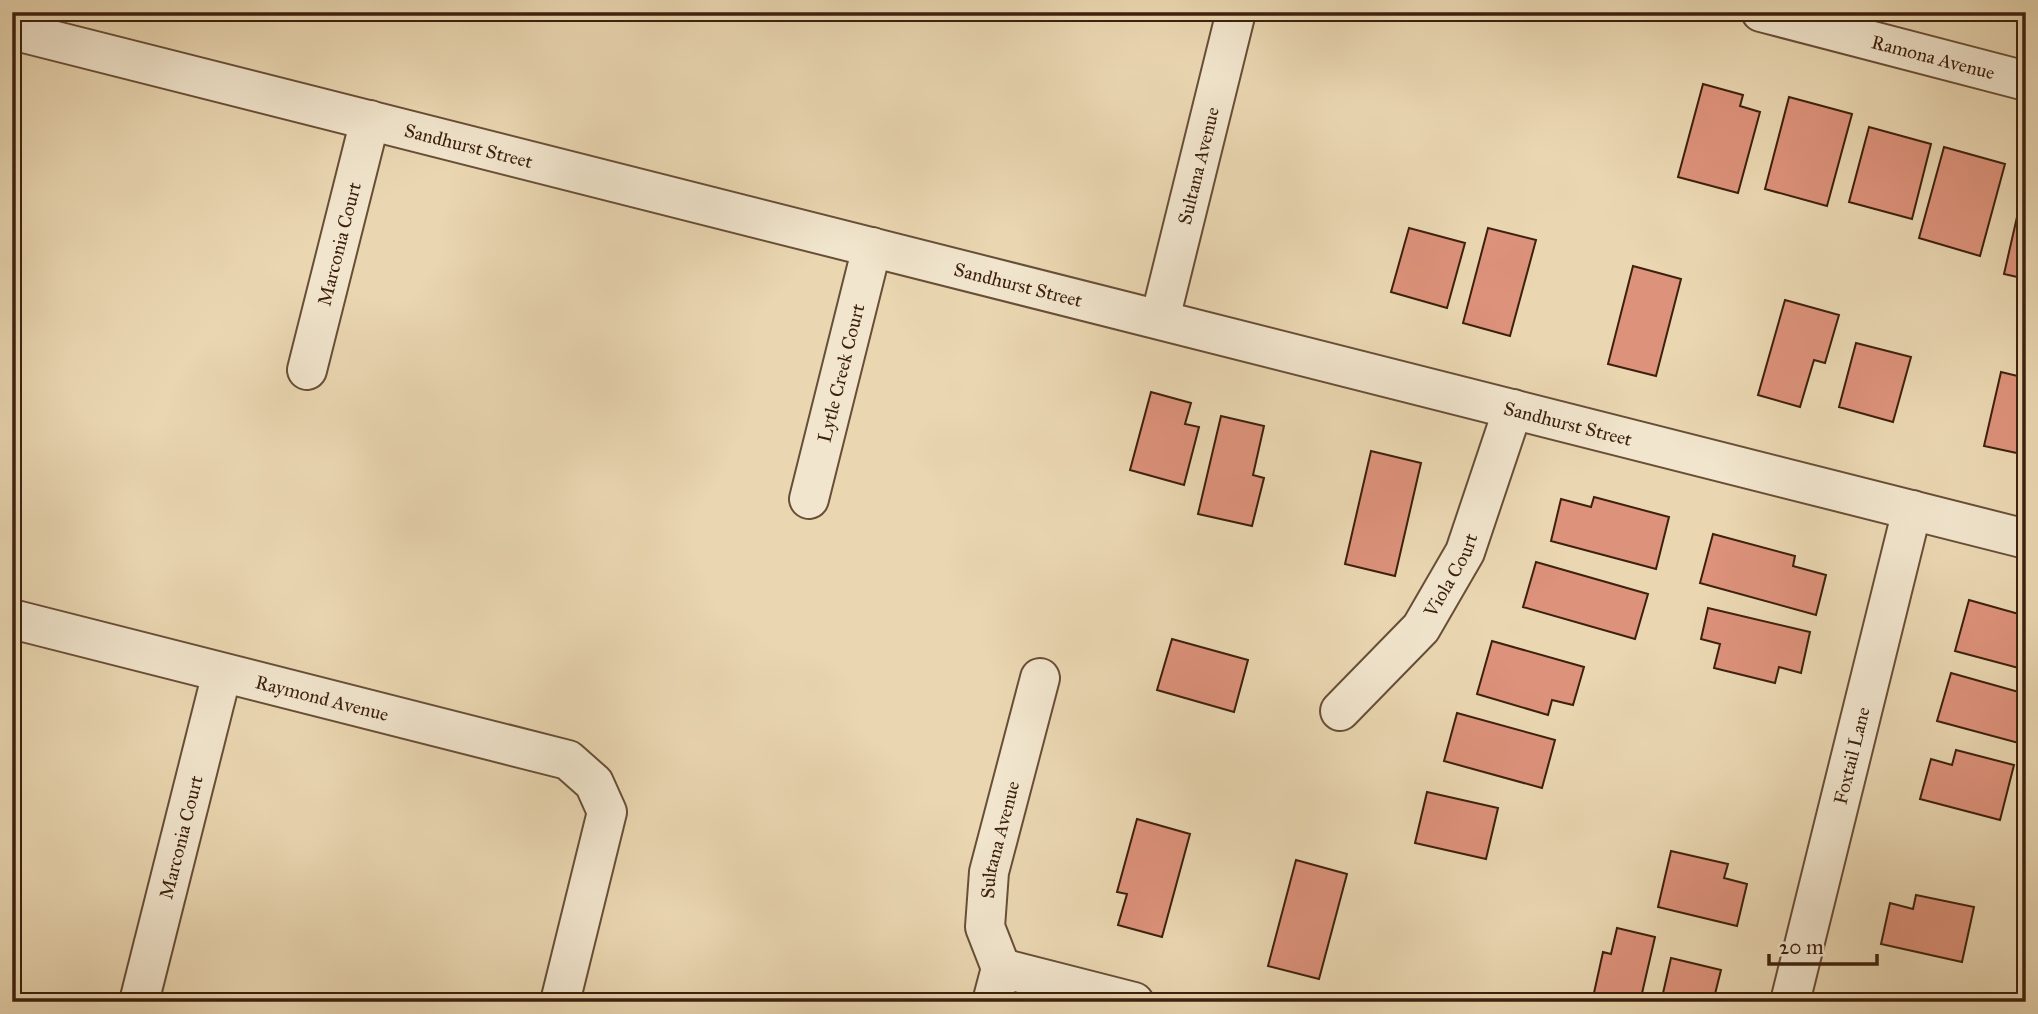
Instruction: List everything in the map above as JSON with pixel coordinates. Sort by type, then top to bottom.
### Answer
[{"type":"street","name":"Sultana Avenue","points":[[1160,320],[1236,12]]},
{"type":"street","name":"Ramona Avenue","points":[[1761,12],[2026,80]]},
{"type":"street","name":"Sandhurst Street","points":[[12,30],[2026,539]]},
{"type":"street","name":"Marconia Court","points":[[307,370],[370,120]]},
{"type":"street","name":"Lytle Creek Court","points":[[809,499],[872,247]]},
{"type":"street","name":"Viola Court","points":[[1340,711],[1421,628],[1465,552],[1513,409]]},
{"type":"street","name":"Foxtail Lane","points":[[1790,1002],[1912,510]]},
{"type":"street","name":"Raymond Avenue","points":[[12,619],[568,760],[593,783],[607,812],[560,1002]]},
{"type":"street","name":"Marconia Court","points":[[139,1002],[222,673]]},
{"type":"street","name":"Sultana Avenue","points":[[997,985],[985,927],[989,872],[1040,678]]},
{"type":"street","points":[[997,985],[1134,1002]]},
{"type":"building","points":[[1703,84],[1743,95],[1740,106],[1760,112],[1738,193],[1678,177]]},
{"type":"building","points":[[1789,97],[1852,114],[1827,206],[1765,189]]},
{"type":"building","points":[[1869,127],[1931,144],[1912,219],[1849,202]]},
{"type":"building","points":[[1944,147],[2005,164],[1980,256],[1919,238]]},
{"type":"building","points":[[2026,182],[2026,279],[2004,274]]},
{"type":"building","points":[[1409,228],[1465,243],[1447,308],[1391,292]]},
{"type":"building","points":[[1488,228],[1536,240],[1510,336],[1463,323]]},
{"type":"building","points":[[1633,266],[1681,279],[1656,376],[1608,364]]},
{"type":"building","points":[[1785,300],[1839,315],[1825,363],[1814,360],[1800,407],[1758,395]]},
{"type":"building","points":[[1856,343],[1911,357],[1893,422],[1839,407]]},
{"type":"building","points":[[2001,372],[2026,378],[2026,455],[1984,446]]},
{"type":"building","points":[[1151,392],[1191,403],[1185,424],[1199,427],[1184,485],[1130,470]]},
{"type":"building","points":[[1221,416],[1264,426],[1253,475],[1264,478],[1252,526],[1198,514]]},
{"type":"building","points":[[1371,451],[1421,463],[1395,576],[1345,564]]},
{"type":"building","points":[[1594,497],[1669,517],[1656,569],[1551,541],[1561,499],[1591,507]]},
{"type":"building","points":[[1713,534],[1795,556],[1793,566],[1826,575],[1816,615],[1700,583]]},
{"type":"building","points":[[1536,562],[1648,594],[1635,639],[1523,607]]},
{"type":"building","points":[[1969,600],[2026,616],[2026,670],[1955,651]]},
{"type":"building","points":[[1708,608],[1810,632],[1801,673],[1779,667],[1775,683],[1714,668],[1720,644],[1701,639]]},
{"type":"building","points":[[1172,639],[1248,660],[1234,712],[1157,690]]},
{"type":"building","points":[[1492,641],[1584,667],[1573,705],[1552,700],[1548,715],[1477,694]]},
{"type":"building","points":[[1951,673],[2026,694],[2026,745],[1937,721]]},
{"type":"building","points":[[1457,713],[1555,740],[1542,788],[1444,761]]},
{"type":"building","points":[[1956,750],[2014,765],[2000,820],[1920,799],[1931,759],[1952,765]]},
{"type":"building","points":[[1427,792],[1498,808],[1486,859],[1415,843]]},
{"type":"building","points":[[1137,819],[1190,834],[1162,937],[1118,925],[1127,894],[1117,892]]},
{"type":"building","points":[[1671,851],[1728,864],[1724,878],[1747,884],[1737,926],[1658,907]]},
{"type":"building","points":[[1296,860],[1347,874],[1319,979],[1268,966]]},
{"type":"building","points":[[1916,895],[1974,907],[1962,962],[1881,944],[1890,903],[1913,909]]},
{"type":"building","points":[[1617,928],[1655,937],[1640,1002],[1592,1002],[1603,952],[1611,954]]},
{"type":"building","points":[[1671,958],[1721,970],[1713,1002],[1661,1002]]}]
